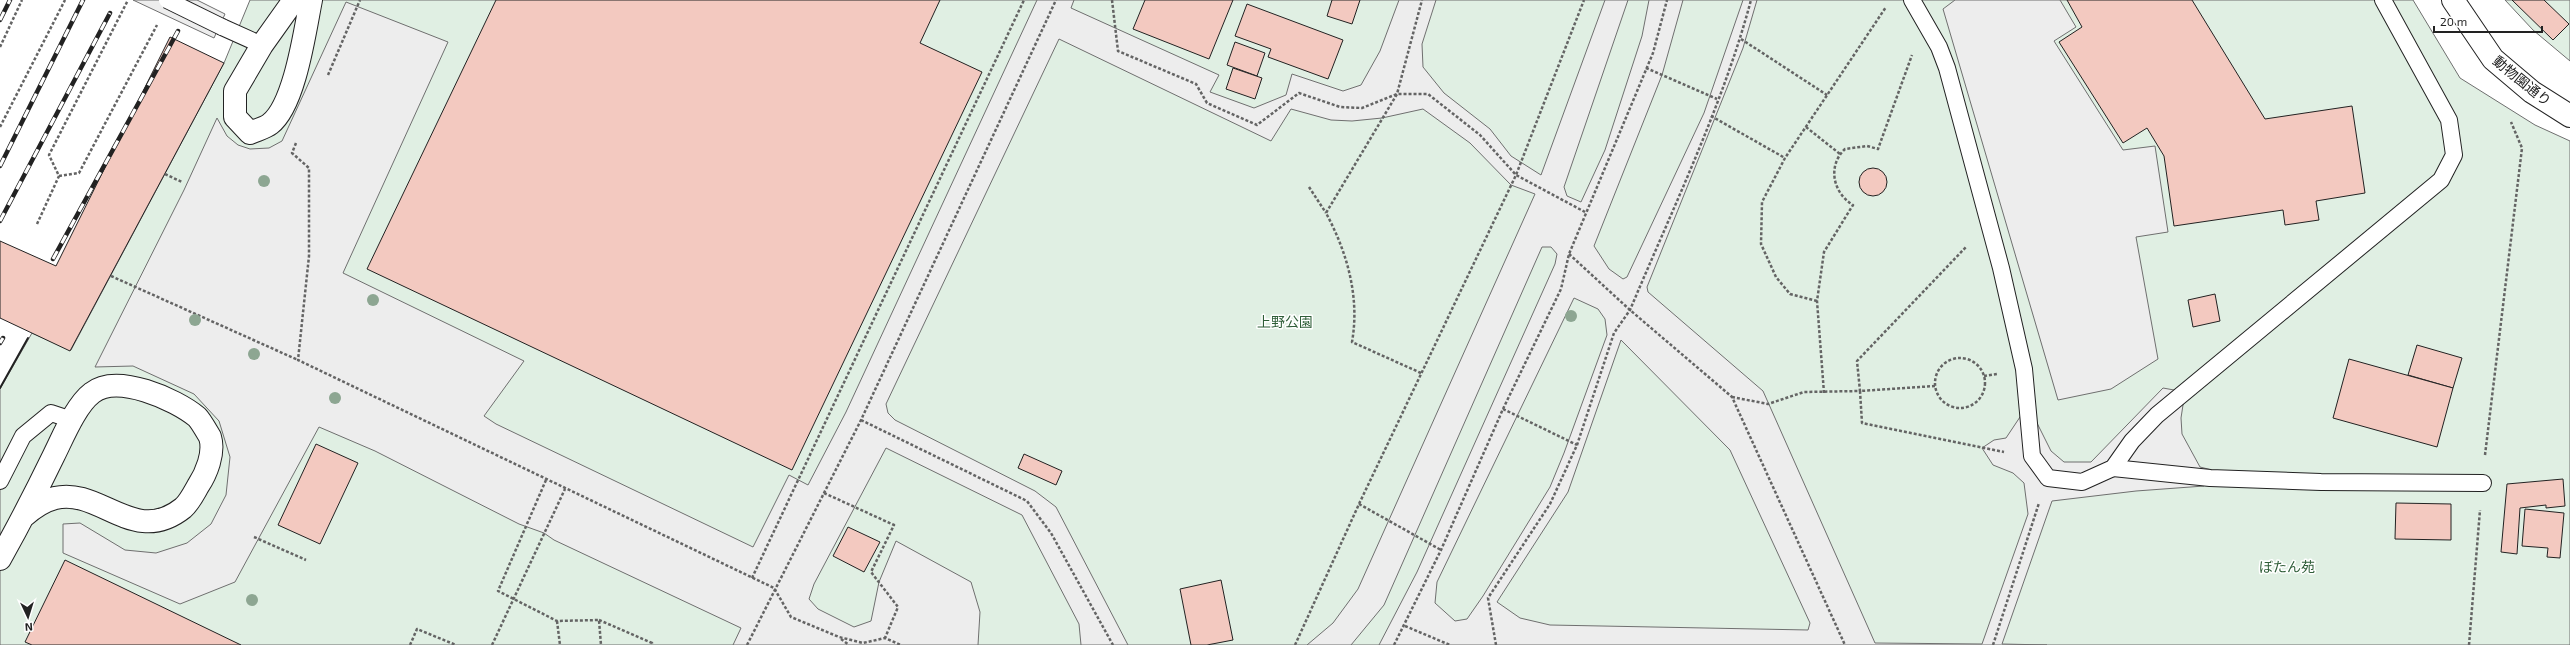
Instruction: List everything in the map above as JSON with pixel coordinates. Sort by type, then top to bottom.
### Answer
[{"type":"street","points":[[294,0],[262,45],[235,91],[235,117],[250,133],[270,124],[284,104],[296,72],[311,0]]},
{"type":"street","name":"動物園通り","points":[[2453,0],[2493,59],[2532,92],[2570,116]]},
{"type":"street","points":[[0,559],[24,516],[72,420],[90,394],[101,386],[128,385],[143,390],[198,417],[210,438],[210,457],[204,477],[184,508],[151,522],[123,518],[84,499],[67,497],[55,498],[40,504],[24,516]]},
{"type":"lane","points":[[167,0],[262,45]]},
{"type":"lane","points":[[1912,0],[1939,47],[1946,68],[1987,218],[2024,369],[2032,456],[2048,478],[2082,482],[2113,468],[2210,478],[2321,482],[2483,483]]},
{"type":"lane","points":[[2113,468],[2132,441],[2157,415],[2441,180],[2454,155],[2449,120],[2383,0]]},
{"type":"lane","points":[[0,481],[24,436],[51,413],[72,420]]},
{"type":"path","points":[[0,47],[22,0]]},
{"type":"path","points":[[0,127],[65,0]]},
{"type":"path","points":[[59,176],[49,155],[128,0]]},
{"type":"path","points":[[326,81],[346,38],[360,0]]},
{"type":"path","points":[[752,578],[1024,0]]},
{"type":"path","points":[[747,645],[774,588],[861,420],[1056,0]]},
{"type":"path","points":[[1112,0],[1118,51],[1196,84],[1207,103],[1257,125],[1299,93],[1340,107],[1362,108],[1396,94],[1428,94],[1480,135],[1516,175],[1585,212]]},
{"type":"path","points":[[1326,213],[1396,94],[1422,0]]},
{"type":"path","points":[[1295,645],[1358,504],[1516,175],[1584,0]]},
{"type":"path","points":[[1394,645],[1405,626],[1441,550],[1503,409],[1561,289],[1569,254],[1585,212],[1653,53],[1667,0]]},
{"type":"path","points":[[1496,645],[1488,598],[1550,504],[1577,446],[1614,333],[1630,310],[1711,116],[1741,39],[1752,0]]},
{"type":"path","points":[[1817,301],[1790,294],[1776,277],[1761,244],[1762,202],[1785,158],[1890,1]]},
{"type":"path","points":[[59,176],[79,172],[159,21]]},
{"type":"path","points":[[1824,393],[1817,301],[1824,252],[1853,205],[1843,199],[1834,174],[1834,165],[1840,154],[1845,150],[1858,147],[1878,149],[1924,21]]},
{"type":"path","points":[[1741,39],[1827,95]]},
{"type":"path","points":[[1646,68],[1717,100]]},
{"type":"path","points":[[1711,116],[1785,158]]},
{"type":"path","points":[[2468,645],[2483,483],[2522,148],[2512,122]]},
{"type":"path","points":[[1806,127],[1840,154]]},
{"type":"path","points":[[298,138],[292,153],[309,168],[309,256],[298,360]]},
{"type":"path","points":[[165,174],[182,182]]},
{"type":"path","points":[[37,224],[59,176]]},
{"type":"path","points":[[1309,187],[1326,213],[1339,238],[1349,268],[1353,303],[1354,328],[1352,342],[1421,373]]},
{"type":"path","points":[[1987,218],[1965,249],[1857,361],[1862,423],[2010,454],[2032,456]]},
{"type":"path","points":[[1569,254],[1630,310],[1732,397],[1845,645]]},
{"type":"path","points":[[111,276],[298,360],[774,588],[791,617],[839,637],[863,643],[885,638],[901,645]]},
{"type":"path","points":[[1958,358],[1965,358],[1979,368],[1985,383],[1979,398],[1965,407],[1950,405],[1943,401],[1935,386],[1938,371],[1943,365],[1958,358]]},
{"type":"path","points":[[1732,397],[1768,404],[1804,392],[1824,393],[1935,386]]},
{"type":"path","points":[[1503,409],[1577,446]]},
{"type":"path","points":[[861,420],[1027,501],[1050,533],[1113,645]]},
{"type":"path","points":[[1992,645],[2042,491],[2048,478]]},
{"type":"path","points":[[546,480],[498,591],[557,621],[599,620],[652,642],[651,645]]},
{"type":"path","points":[[492,645],[565,489]]},
{"type":"path","points":[[824,493],[894,525],[871,572],[898,607],[885,638]]},
{"type":"path","points":[[1358,504],[1441,550]]},
{"type":"path","points":[[254,537],[306,560]]},
{"type":"path","points":[[599,620],[601,645]]},
{"type":"path","points":[[557,621],[560,645]]},
{"type":"path","points":[[1405,626],[1450,645]]},
{"type":"path","points":[[410,645],[417,629],[456,645]]},
{"type":"path","points":[[839,637],[849,645]]},
{"type":"green space","name":"上野公園","points":[[250,0],[2413,0],[2460,78],[2535,125],[2570,141],[2570,645],[0,645],[0,389],[32,333],[71,350],[224,63]]},
{"type":"green space","points":[[2505,0],[2570,0],[2570,61],[2533,30]]},
{"type":"shaded area","points":[[133,0],[197,0],[225,14],[214,38]]},
{"type":"shaded area","points":[[1037,0],[1074,0],[1071,8],[1219,75],[1210,92],[1254,108],[1286,95],[1292,74],[1343,91],[1361,85],[1380,51],[1399,0],[1436,0],[1422,44],[1423,67],[1444,93],[1490,129],[1511,156],[1541,175],[1605,0],[1628,0],[1564,187],[1567,196],[1581,202],[1605,150],[1642,36],[1649,0],[1683,0],[1662,75],[1594,246],[1609,269],[1623,279],[1627,277],[1704,113],[1743,0],[1757,0],[1743,48],[1647,287],[1648,292],[1763,391],[1875,643],[1982,644],[2028,514],[2024,483],[2013,473],[1993,465],[1982,448],[1994,440],[2006,438],[2028,405],[2051,451],[2064,462],[2091,462],[2163,388],[2185,392],[2181,418],[2182,434],[2200,467],[2212,470],[2210,478],[2204,486],[2136,491],[2052,501],[2002,644],[2047,645],[1379,645],[1417,572],[1555,264],[1557,254],[1551,247],[1542,247],[1384,605],[1351,645],[1307,645],[1333,623],[1358,589],[1535,194],[1511,185],[1470,143],[1423,109],[1382,118],[1352,121],[1331,120],[1291,109],[1271,141],[1059,39],[886,404],[888,413],[895,420],[1035,491],[1056,507],[1128,645],[1081,645],[1079,624],[1022,515],[886,448],[814,584],[809,599],[818,609],[854,627],[871,621],[879,582],[896,541],[971,582],[980,612],[978,645],[733,645],[741,628],[554,540],[544,533],[519,524],[375,451],[319,427],[235,582],[180,604],[63,553],[63,524],[80,523],[125,550],[156,553],[187,543],[211,524],[226,495],[230,457],[219,421],[194,394],[133,366],[95,367],[184,190],[217,118],[227,136],[238,145],[250,149],[269,148],[282,141],[346,2],[448,42],[343,273],[524,361],[484,416],[496,424],[753,547],[789,475],[808,485],[846,412]],"holes":[[[1574,298],[1598,309],[1605,319],[1607,335],[1564,453],[1550,487],[1483,596],[1467,619],[1455,621],[1435,603],[1437,582]],[[1621,340],[1730,450],[1810,623],[1808,630],[1550,625],[1520,618],[1497,602],[1568,492]]]},
{"type":"shaded area","points":[[1955,0],[2060,0],[2076,27],[2054,41],[2123,150],[2155,146],[2168,232],[2136,237],[2158,359],[2111,389],[2058,400],[1943,9]]},
{"type":"building","points":[[496,0],[940,0],[920,43],[982,72],[792,470],[367,269]]},
{"type":"building","points":[[1145,0],[1233,0],[1209,59],[1133,29]]},
{"type":"building","points":[[1332,0],[1360,0],[1352,24],[1327,16]]},
{"type":"building","points":[[2067,0],[2192,0],[2265,119],[2352,106],[2365,193],[2316,201],[2319,220],[2285,225],[2283,210],[2174,226],[2164,156],[2147,128],[2123,143],[2059,42],[2082,27]]},
{"type":"building","points":[[2512,0],[2544,0],[2569,24],[2553,40]]},
{"type":"building","points":[[1247,4],[1343,40],[1328,79],[1268,57],[1271,49],[1235,36]]},
{"type":"building","points":[[170,37],[224,63],[70,351],[0,318],[0,241],[56,266]]},
{"type":"building","points":[[1235,42],[1265,53],[1257,76],[1227,65]]},
{"type":"building","points":[[1233,68],[1262,78],[1255,99],[1226,89]]},
{"type":"building","points":[[1873,168],[1883,172],[1887,182],[1883,192],[1873,196],[1863,192],[1859,182],[1863,172]]},
{"type":"building","points":[[2215,294],[2220,321],[2193,327],[2188,300]]},
{"type":"building","points":[[2417,345],[2462,358],[2453,388],[2408,375]]},
{"type":"building","points":[[2349,359],[2453,388],[2437,447],[2333,418]]},
{"type":"building","points":[[316,444],[358,463],[320,544],[278,525]]},
{"type":"building","points":[[1024,454],[1062,471],[1056,485],[1018,468]]},
{"type":"building","points":[[2563,479],[2565,506],[2546,508],[2546,505],[2520,508],[2517,554],[2501,552],[2507,484]]},
{"type":"building","points":[[2396,503],[2451,504],[2451,540],[2395,539]]},
{"type":"building","points":[[2525,509],[2564,513],[2560,558],[2547,557],[2548,548],[2522,546]]},
{"type":"building","points":[[848,527],[880,542],[864,572],[833,556]]},
{"type":"building","points":[[65,560],[241,645],[32,645],[25,642]]},
{"type":"building","points":[[1221,580],[1233,640],[1207,645],[1191,645],[1180,589]]},
{"type":"railway","points":[[0,20],[10,0]]},
{"type":"railway","points":[[0,166],[83,0]]},
{"type":"railway","points":[[0,221],[110,13]]},
{"type":"railway","points":[[53,259],[178,31]]},
{"type":"railway","points":[[0,343],[3,338]]},
{"type":"wall","points":[[0,388],[28,338]]},
{"type":"park label","name":"ぼたん苑","points":[[2287,567]]}]
